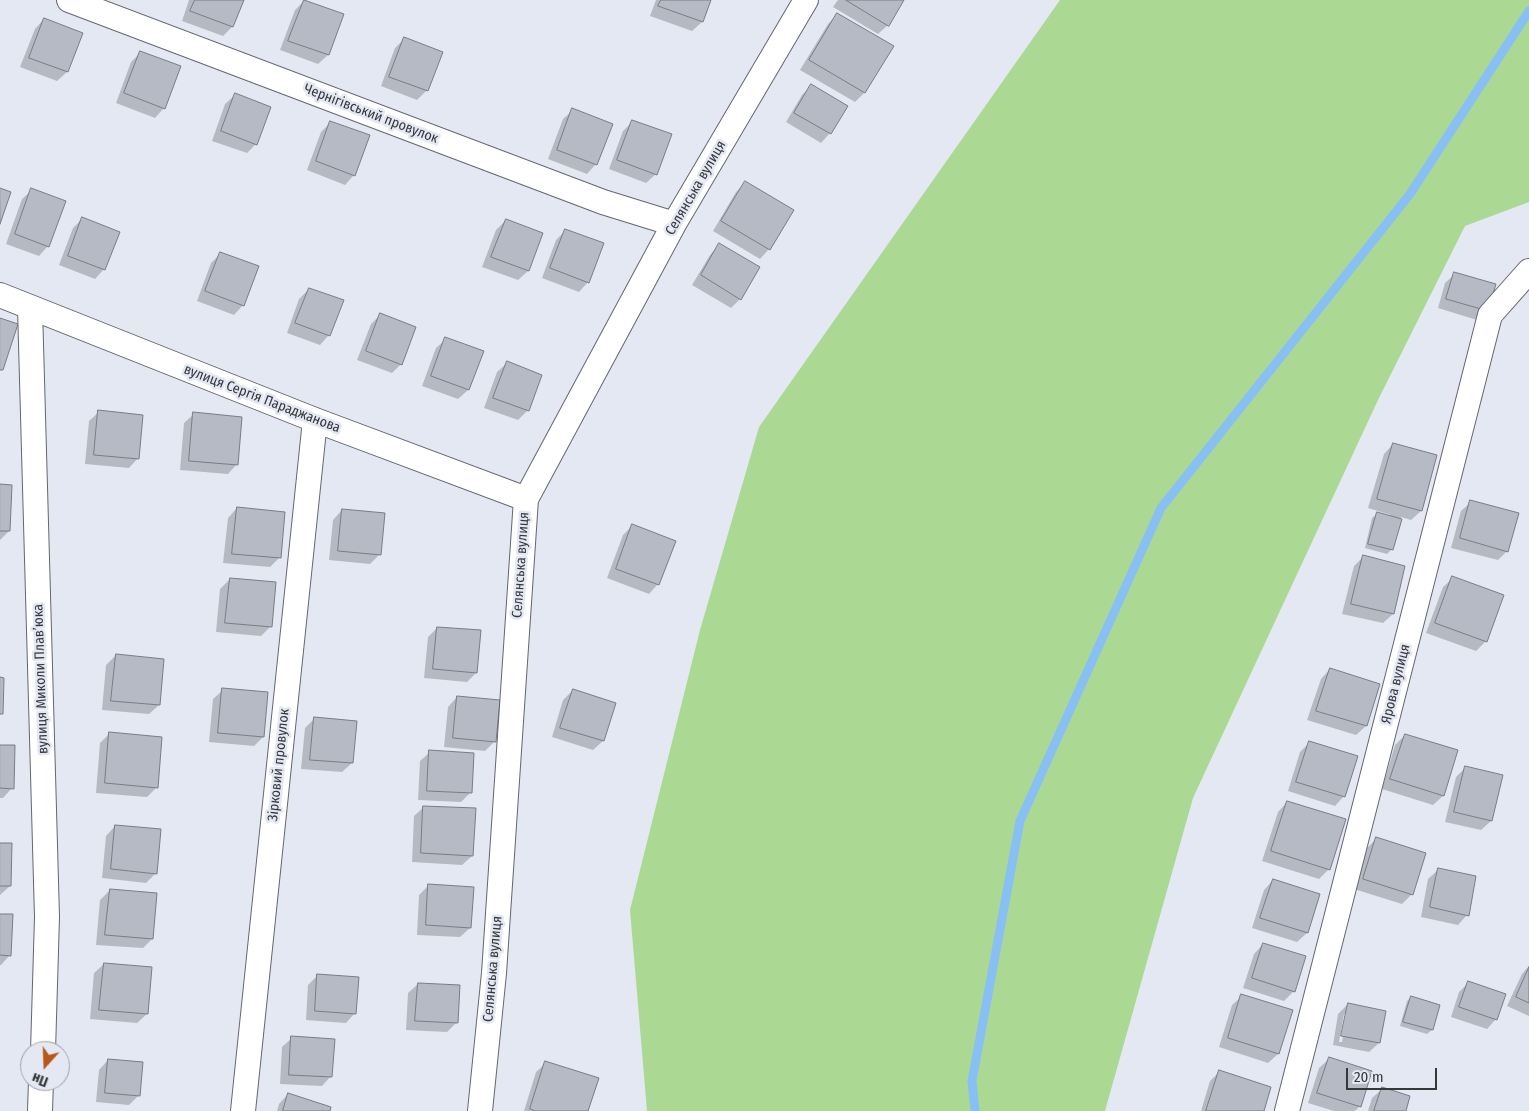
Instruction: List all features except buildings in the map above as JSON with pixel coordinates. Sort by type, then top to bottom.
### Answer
[{"type":"street","name":"Чернігівський провулок","points":[[69,0],[603,202],[674,224]]},
{"type":"street","name":"Селянська вулиця","points":[[480,1111],[494,973],[526,498],[674,224],[806,0]]},
{"type":"street","name":"Ярова вулиця","points":[[1287,1111],[1490,315],[1529,271]]},
{"type":"street","name":"вулиця Сергія Параджанова","points":[[0,295],[316,420],[526,498]]},
{"type":"street","name":"вулиця Миколи Плавʼюка","points":[[30,308],[47,918],[42,1041]]},
{"type":"street","name":"Зірковий провулок","points":[[243,1111],[316,420]]},
{"type":"street","points":[[40,1111],[41,1091]]},
{"type":"green space","points":[[1060,0],[1529,0],[1529,202],[1465,226],[1378,400],[1193,798],[1105,1111],[647,1111],[630,910],[700,630],[759,427]]},
{"type":"waterway","points":[[975,1111],[972,1081],[1020,821],[1161,508],[1410,194],[1529,11]]}]
